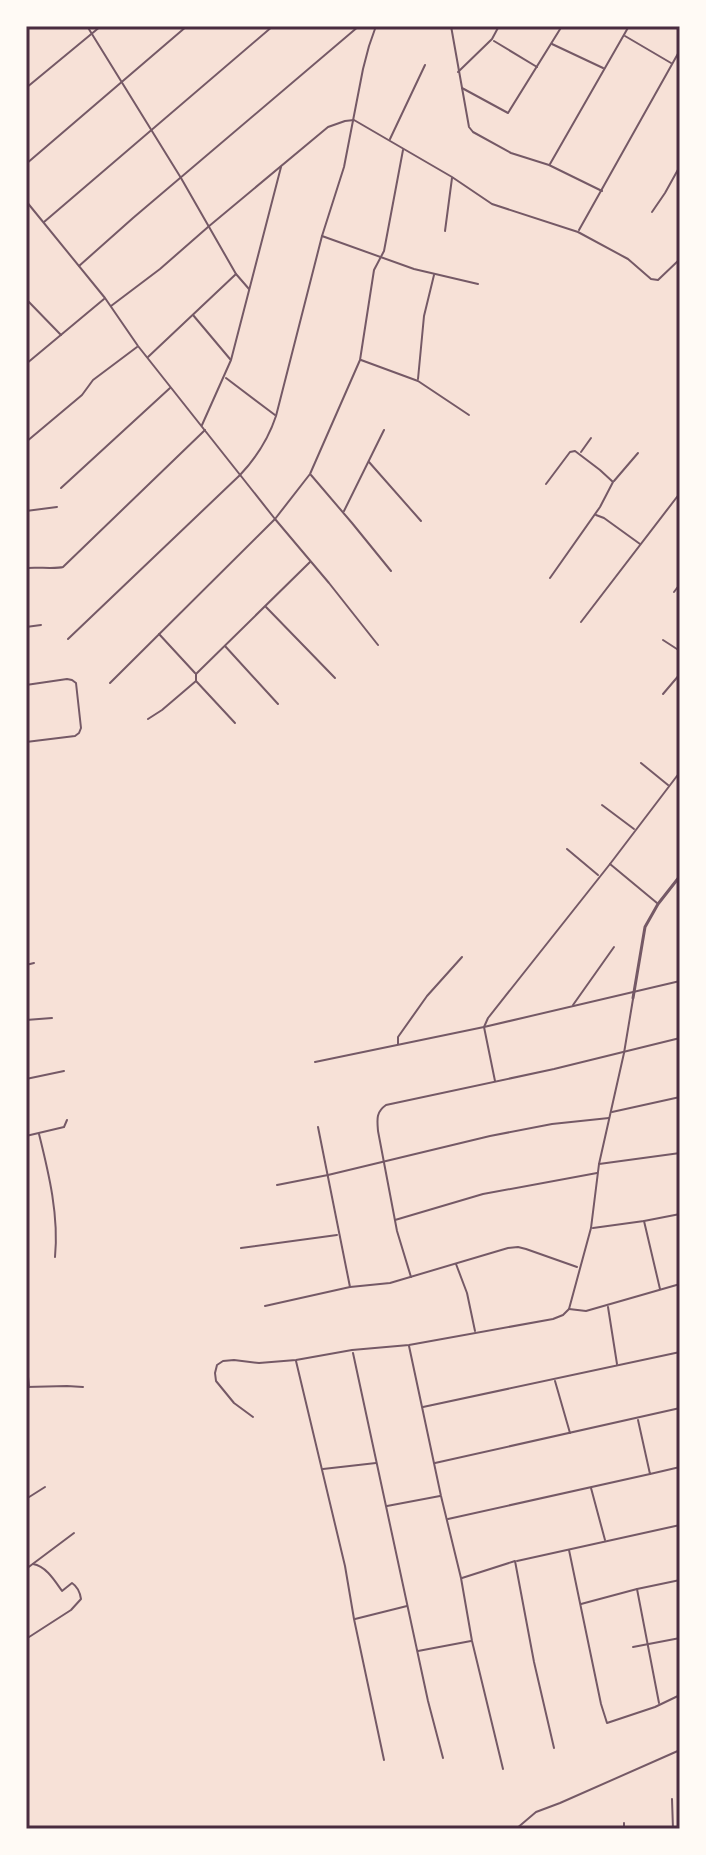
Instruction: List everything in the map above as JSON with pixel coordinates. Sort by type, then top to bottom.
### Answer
[{"type":"street","points":[[87,26],[236,274],[249,289]]},
{"type":"street","points":[[26,88],[101,26]]},
{"type":"street","points":[[26,164],[187,26]]},
{"type":"street","points":[[43,223],[273,26]]},
{"type":"street","points":[[78,267],[359,26]]},
{"type":"street","points":[[68,639],[240,475],[265,444],[276,416],[322,236],[344,167],[363,69],[375,28],[368,26]]},
{"type":"street","points":[[451,26],[469,127],[473,132],[511,153],[549,165],[602,191]]},
{"type":"street","points":[[458,72],[492,39],[499,26]]},
{"type":"street","points":[[461,88],[508,113],[562,26]]},
{"type":"street","points":[[549,165],[629,26]]},
{"type":"street","points":[[623,35],[672,63]]},
{"type":"street","points":[[492,39],[538,67]]},
{"type":"street","points":[[552,44],[604,69]]},
{"type":"street","points":[[578,232],[680,50]]},
{"type":"street","points":[[389,141],[425,65]]},
{"type":"street","points":[[111,306],[160,269],[328,127],[354,120],[499,207],[578,232],[628,259],[655,281],[680,259]]},
{"type":"street","points":[[110,683],[275,519],[310,474],[360,360],[374,270],[384,251],[403,150]]},
{"type":"street","points":[[202,426],[231,360],[281,166]]},
{"type":"street","points":[[652,212],[680,166]]},
{"type":"street","points":[[445,231],[452,177]]},
{"type":"street","points":[[26,201],[105,298],[138,346],[240,475],[378,645]]},
{"type":"street","points":[[322,236],[380,258],[478,284]]},
{"type":"street","points":[[147,357],[236,274]]},
{"type":"street","points":[[418,381],[424,316],[434,274]]},
{"type":"street","points":[[26,364],[105,298]]},
{"type":"street","points":[[26,299],[61,335]]},
{"type":"street","points":[[193,315],[231,360]]},
{"type":"street","points":[[26,442],[82,395],[93,380],[138,346]]},
{"type":"street","points":[[360,360],[418,381],[469,415]]},
{"type":"street","points":[[224,377],[276,416]]},
{"type":"street","points":[[61,488],[171,387]]},
{"type":"street","points":[[26,568],[63,567],[205,430]]},
{"type":"street","points":[[344,512],[384,430]]},
{"type":"street","points":[[580,453],[591,438]]},
{"type":"street","points":[[546,484],[570,452],[575,451],[613,482]]},
{"type":"street","points":[[550,578],[595,515],[613,482],[638,453]]},
{"type":"street","points":[[369,461],[421,521]]},
{"type":"street","points":[[310,474],[391,571]]},
{"type":"street","points":[[581,622],[680,493]]},
{"type":"street","points":[[26,511],[57,507]]},
{"type":"street","points":[[600,507],[604,518]]},
{"type":"street","points":[[595,515],[641,544]]},
{"type":"street","points":[[196,674],[310,561]]},
{"type":"street","points":[[674,592],[680,584]]},
{"type":"street","points":[[265,606],[335,678]]},
{"type":"street","points":[[26,627],[41,625]]},
{"type":"street","points":[[158,633],[235,723]]},
{"type":"street","points":[[663,640],[680,651]]},
{"type":"street","points":[[225,646],[278,704]]},
{"type":"street","points":[[26,672],[26,685],[67,679],[76,683],[81,730],[75,736],[26,742]]},
{"type":"street","points":[[663,694],[680,674]]},
{"type":"street","points":[[148,719],[196,681]]},
{"type":"street","points":[[641,763],[669,785]]},
{"type":"street","points":[[495,1081],[484,1027],[490,1015],[680,772]]},
{"type":"street","points":[[602,805],[635,830]]},
{"type":"street","points":[[567,849],[599,876]]},
{"type":"street","points":[[610,864],[658,904]]},
{"type":"street","points":[[253,1417],[234,1403],[216,1381],[217,1365],[223,1361],[259,1363],[296,1360],[352,1350],[409,1345],[553,1319],[569,1309],[591,1228],[599,1164],[624,1053],[643,934],[658,904],[680,876]]},
{"type":"street","points":[[571,1007],[614,947]]},
{"type":"street","points":[[398,1044],[398,1037],[427,996],[462,957]]},
{"type":"street","points":[[26,965],[34,963]]},
{"type":"street","points":[[315,1062],[634,995],[679,980]]},
{"type":"street","points":[[26,1020],[52,1018]]},
{"type":"street","points":[[411,1277],[395,1220],[384,1162],[377,1118],[381,1108],[680,1038]]},
{"type":"street","points":[[26,1079],[64,1071]]},
{"type":"street","points":[[611,1112],[680,1097]]},
{"type":"street","points":[[277,1185],[490,1136],[552,1124],[610,1118]]},
{"type":"street","points":[[26,1136],[64,1127],[67,1120]]},
{"type":"street","points":[[318,1127],[350,1287]]},
{"type":"street","points":[[39,1134],[57,1225],[55,1257]]},
{"type":"street","points":[[599,1164],[680,1153]]},
{"type":"street","points":[[395,1220],[483,1194],[599,1173]]},
{"type":"street","points":[[591,1228],[680,1214]]},
{"type":"street","points":[[644,1221],[660,1290]]},
{"type":"street","points":[[241,1248],[338,1235]]},
{"type":"street","points":[[265,1306],[350,1287],[390,1283],[518,1247],[579,1267]]},
{"type":"street","points":[[455,1263],[467,1293],[476,1332]]},
{"type":"street","points":[[569,1309],[586,1311],[680,1284]]},
{"type":"street","points":[[608,1306],[618,1366]]},
{"type":"street","points":[[409,1345],[472,1641],[503,1769]]},
{"type":"street","points":[[352,1350],[443,1758]]},
{"type":"street","points":[[422,1407],[680,1352]]},
{"type":"street","points":[[26,1356],[28,1388],[83,1387]]},
{"type":"street","points":[[296,1360],[345,1566],[384,1760]]},
{"type":"street","points":[[555,1379],[570,1434]]},
{"type":"street","points":[[434,1463],[680,1408]]},
{"type":"street","points":[[638,1418],[650,1474]]},
{"type":"street","points":[[321,1470],[377,1462]]},
{"type":"street","points":[[447,1520],[680,1467]]},
{"type":"street","points":[[26,1499],[45,1487]]},
{"type":"street","points":[[591,1487],[605,1540]]},
{"type":"street","points":[[386,1506],[441,1496]]},
{"type":"street","points":[[461,1578],[515,1561],[680,1525]]},
{"type":"street","points":[[26,1569],[74,1533]]},
{"type":"street","points":[[569,1550],[607,1723],[680,1695]]},
{"type":"street","points":[[515,1561],[554,1748]]},
{"type":"street","points":[[26,1639],[71,1610],[81,1599],[80,1592],[72,1583],[62,1591],[47,1571],[33,1564]]},
{"type":"street","points":[[580,1605],[680,1580]]},
{"type":"street","points":[[637,1589],[660,1704]]},
{"type":"street","points":[[354,1619],[408,1606]]},
{"type":"street","points":[[633,1647],[680,1638]]},
{"type":"street","points":[[417,1651],[472,1641]]},
{"type":"street","points":[[516,1829],[536,1812],[680,1750]]},
{"type":"street","points":[[672,1799],[673,1829]]},
{"type":"street","points":[[624,1823],[624,1829]]}]
